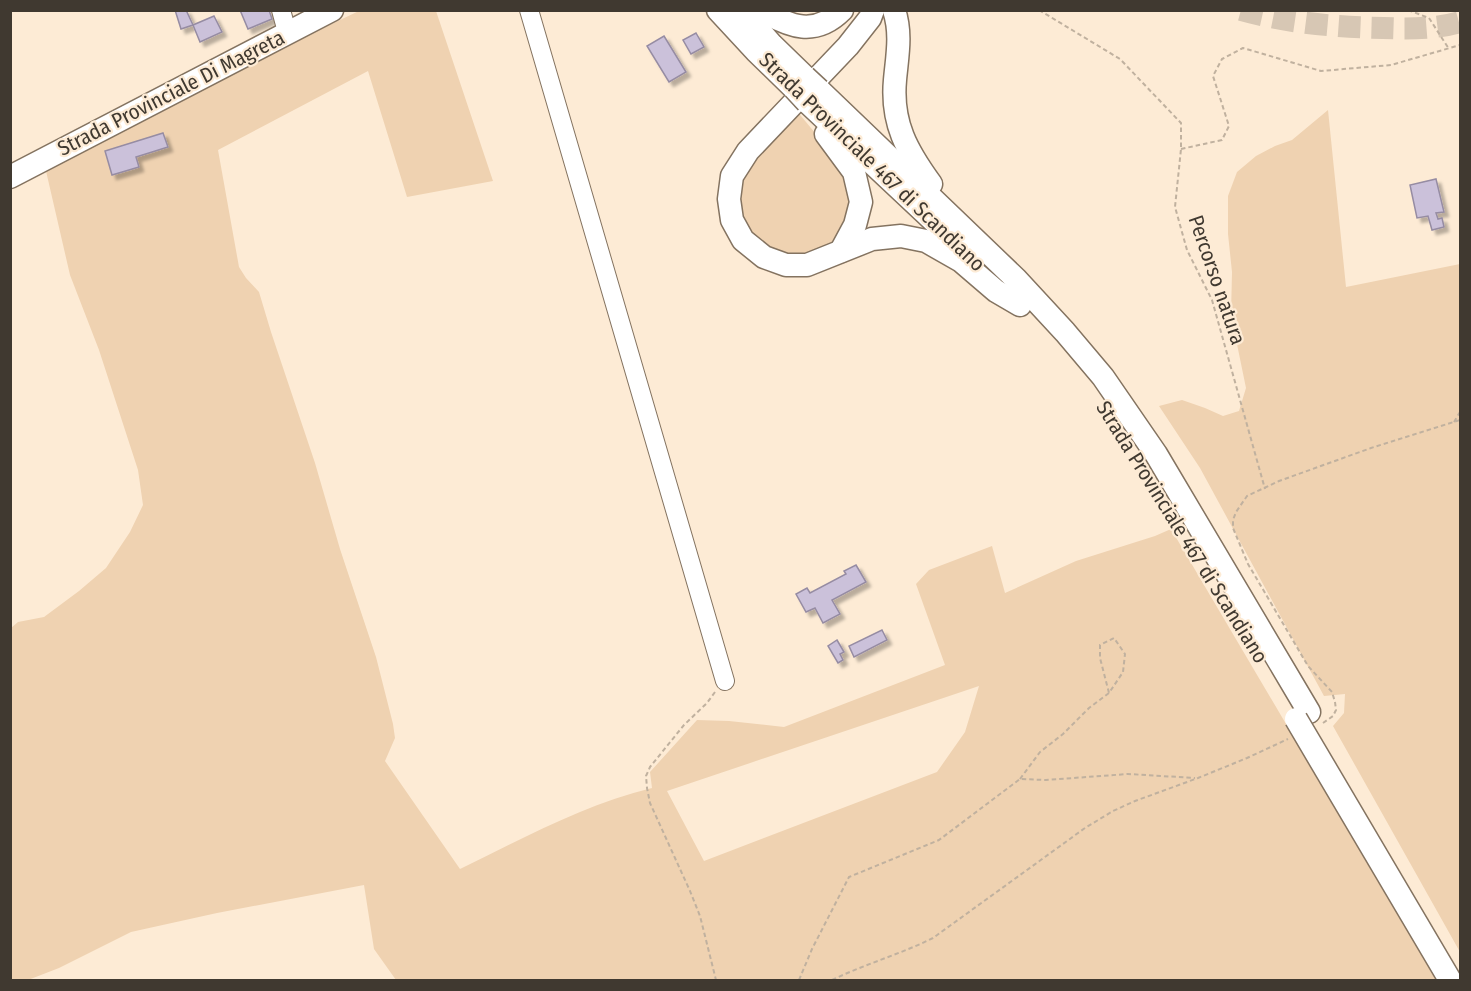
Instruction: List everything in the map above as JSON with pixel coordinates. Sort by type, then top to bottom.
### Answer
[{"type":"main road","name":"Strada Provinciale Di Magreta","points":[[10,177],[332,10]]},
{"type":"main road","name":"Strada Provinciale 467 di Scandiano","points":[[718,10],[756,51],[958,222],[1016,279],[1065,332],[1108,384],[1156,454],[1304,723],[1450,981]]},
{"type":"main road","name":"Strada Provinciale 467 di Scandiano","points":[[741,10],[772,45],[808,93],[1006,290],[1092,387],[1144,462],[1304,723],[1461,968]]},
{"type":"main road","points":[[761,10],[791,26],[805,28],[828,22],[842,10]]},
{"type":"main road","points":[[854,39],[864,10]]},
{"type":"main road","points":[[873,10],[870,18],[854,39],[747,151],[732,176],[729,199],[732,220],[743,240],[764,257],[786,265],[807,266],[872,239],[901,236],[926,241],[961,261],[996,291],[1020,305]]},
{"type":"main road","points":[[894,10],[898,23],[894,99],[897,120],[907,147],[958,222]]},
{"type":"main road","points":[[808,93],[824,131],[854,172],[861,202],[855,225],[841,251]]},
{"type":"street","points":[[281,10],[287,32]]},
{"type":"street","points":[[530,10],[725,681]]},
{"type":"path","name":"Percorso natura","points":[[1039,10],[1120,59],[1180,123],[1181,149],[1175,207],[1187,250],[1212,300],[1265,489]]},
{"type":"path","points":[[1408,10],[1429,18],[1449,48]]},
{"type":"path","points":[[1181,149],[1222,141],[1229,126],[1213,76],[1222,59],[1244,48],[1321,71],[1391,65],[1461,45]]},
{"type":"path","points":[[1454,422],[1461,412]]},
{"type":"path","points":[[832,981],[933,938],[1085,828],[1113,811],[1247,758],[1304,723],[1326,721],[1333,716],[1336,710],[1332,692],[1302,657],[1248,564],[1233,528],[1236,512],[1247,496],[1303,471],[1461,420]]},
{"type":"path","points":[[799,981],[812,949],[849,877],[939,840],[1020,779],[1040,752],[1109,693],[1123,672],[1125,654],[1114,638],[1100,645],[1100,658],[1109,693]]},
{"type":"path","points":[[716,981],[700,916],[650,803],[646,776],[650,767],[684,725],[707,703],[725,681]]},
{"type":"path","points":[[1020,779],[1046,780],[1128,774],[1198,778]]},
{"type":"shaded area","points":[[361,10],[436,11],[493,181],[407,197],[368,71],[218,150],[239,267],[259,292],[376,657],[395,738],[385,761],[460,869],[578,813],[652,788],[650,772],[697,720],[784,727],[945,665],[916,584],[929,570],[992,546],[1005,593],[1076,561],[1171,529],[1437,980],[396,980],[374,949],[364,885],[131,932],[59,968],[28,980],[11,980],[11,628],[18,622],[44,617],[106,568],[130,532],[143,505],[138,470],[99,350],[70,275],[46,171],[193,90]],"holes":[[[979,686],[965,732],[937,772],[704,861],[667,791]]]},
{"type":"shaded area","points":[[796,110],[850,175],[850,221],[836,240],[818,253],[794,257],[772,253],[753,240],[741,221],[740,178]]},
{"type":"shaded area","points":[[1328,110],[1346,287],[1460,264],[1460,952],[1333,726],[1344,713],[1345,694],[1324,696],[1200,468],[1159,406],[1182,400],[1223,416],[1239,411],[1246,388],[1231,315],[1232,272],[1228,234],[1228,196],[1237,172],[1256,156],[1292,140]]},
{"type":"building","points":[[175,10],[186,10],[193,25],[181,29]]},
{"type":"building","points":[[240,10],[269,10],[272,19],[248,29]]},
{"type":"building","points":[[214,16],[222,32],[200,42],[193,25]]},
{"type":"building","points":[[696,33],[704,47],[691,54],[683,40]]},
{"type":"building","points":[[664,36],[686,72],[669,82],[647,46]]},
{"type":"building","points":[[163,133],[168,147],[136,157],[139,167],[112,175],[105,151]]},
{"type":"building","points":[[1436,179],[1444,212],[1436,213],[1438,219],[1442,218],[1444,227],[1432,230],[1428,216],[1417,218],[1410,185]]},
{"type":"building","points":[[856,565],[866,582],[832,600],[840,614],[823,623],[815,608],[806,612],[796,594],[807,588],[810,593],[846,574],[844,571]]},
{"type":"building","points":[[882,630],[887,640],[854,657],[849,646]]},
{"type":"building","points":[[837,640],[844,652],[840,654],[843,660],[838,663],[828,646]]},
{"type":"tunnel","points":[[1241,10],[1312,24],[1347,27],[1422,28],[1460,22]]}]
